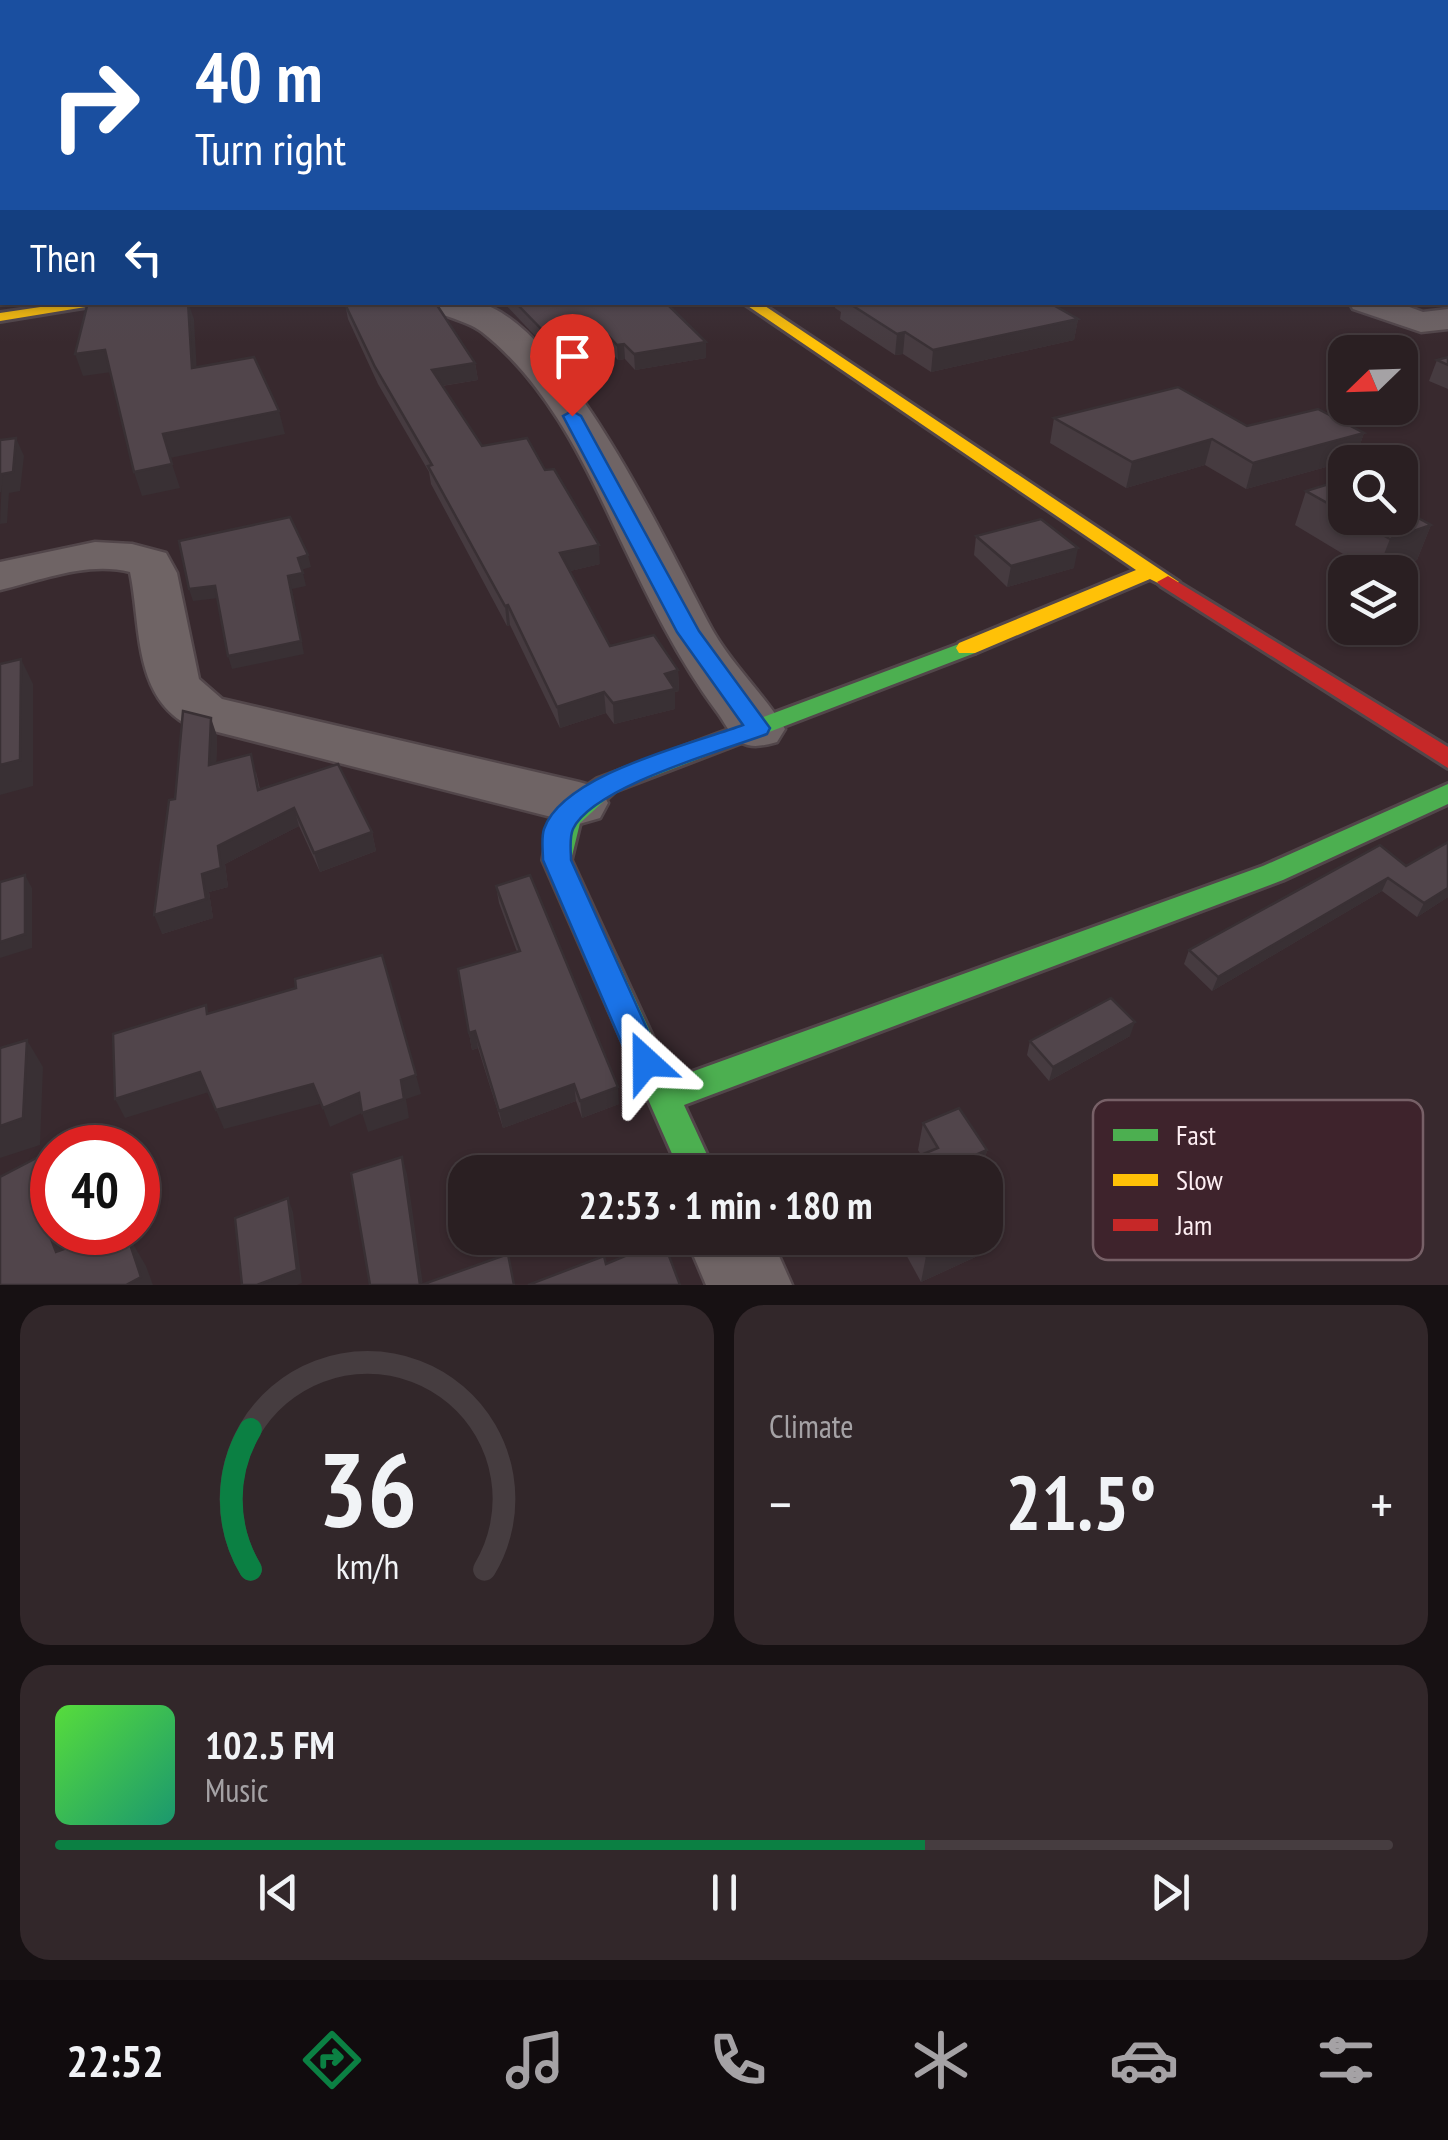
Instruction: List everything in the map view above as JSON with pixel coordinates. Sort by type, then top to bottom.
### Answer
[{"type":"street","points":[[0,317],[87,305]]},
{"type":"street","points":[[456,305],[494,325],[553,386],[592,446],[688,632],[758,728]]},
{"type":"street","points":[[754,305],[1151,571],[1448,760]]},
{"type":"street","points":[[1371,305],[1404,319],[1444,323]]},
{"type":"street","points":[[0,576],[98,554],[132,555],[150,563],[154,573],[173,679],[178,694],[188,704],[205,712],[578,802]]},
{"type":"street","points":[[688,1155],[557,860],[557,830],[578,802],[606,785],[1046,618],[1151,571]]},
{"type":"street","points":[[661,1098],[1272,873],[1448,793]]},
{"type":"street","points":[[735,1255],[750,1285]]},
{"type":"building","points":[[87,305],[188,305],[192,368],[254,357],[279,411],[163,434],[172,464],[134,472],[105,350],[75,354]]},
{"type":"building","points":[[345,305],[437,305],[475,363],[432,370],[482,446],[527,438],[545,470],[554,469],[599,545],[560,553],[610,646],[654,635],[678,670],[665,674],[675,689],[613,703],[604,692],[557,707],[508,605],[505,606],[428,466],[432,465],[375,367]]},
{"type":"building","points":[[518,305],[668,305],[706,342],[634,354],[624,344],[617,345],[601,328],[550,338]]},
{"type":"building","points":[[852,305],[1053,305],[1078,319],[933,350],[905,332],[897,334]]},
{"type":"building","points":[[1178,387],[1247,426],[1318,409],[1328,414],[1328,425],[1349,425],[1364,433],[1253,463],[1212,439],[1132,462],[1054,418]]},
{"type":"building","points":[[16,438],[13,472],[2,474],[0,492],[0,440]]},
{"type":"building","points":[[1328,484],[1328,503],[1306,491]]},
{"type":"building","points":[[290,517],[308,555],[298,558],[303,573],[288,576],[301,641],[228,656],[215,586],[189,589],[179,541]]},
{"type":"building","points":[[1418,518],[1431,525],[1418,529]]},
{"type":"building","points":[[1041,519],[1078,548],[1011,566],[976,536]]},
{"type":"building","points":[[21,659],[20,760],[0,765],[0,664]]},
{"type":"building","points":[[183,711],[211,718],[209,765],[251,754],[258,790],[338,764],[372,832],[314,853],[294,808],[218,846],[221,868],[202,874],[206,899],[154,915],[169,800],[175,799]]},
{"type":"building","points":[[1448,842],[1448,888],[1424,903],[1388,878],[1218,977],[1189,950],[1380,845],[1406,866]]},
{"type":"building","points":[[25,875],[25,934],[0,942],[0,882]]},
{"type":"building","points":[[530,875],[618,1087],[580,1101],[574,1084],[499,1111],[475,1031],[469,1033],[458,969],[520,951],[496,886]]},
{"type":"building","points":[[382,955],[416,1075],[401,1080],[404,1099],[362,1113],[359,1093],[323,1108],[313,1084],[216,1110],[200,1072],[115,1099],[113,1034],[206,1005],[207,1014],[296,988],[295,979]]},
{"type":"building","points":[[1111,998],[1135,1022],[1053,1067],[1030,1041]]},
{"type":"building","points":[[27,1040],[23,1118],[0,1126],[0,1048]]},
{"type":"building","points":[[959,1108],[987,1150],[976,1155],[921,1155],[938,1148],[923,1123]]},
{"type":"building","points":[[402,1157],[420,1285],[370,1285],[351,1173]]},
{"type":"building","points":[[30,1161],[30,1255],[134,1255],[141,1277],[126,1285],[0,1285],[0,1177]]},
{"type":"building","points":[[288,1198],[297,1270],[257,1285],[242,1285],[235,1218]]},
{"type":"building","points":[[508,1255],[514,1285],[421,1285]]},
{"type":"building","points":[[627,1255],[669,1255],[680,1285],[528,1285],[604,1256],[606,1264]]},
{"type":"traffic: fast","points":[[689,1155],[557,860],[565,825],[577,808],[606,785],[967,648]]},
{"type":"traffic: fast","points":[[661,1098],[1273,873],[1448,793]]},
{"type":"traffic: slow","points":[[0,317],[87,305]]},
{"type":"traffic: slow","points":[[753,305],[1168,582]]},
{"type":"traffic: slow","points":[[967,648],[1151,571]]},
{"type":"traffic: jam","points":[[1168,582],[1448,759]]},
{"type":"route","points":[[572,416],[592,446],[688,632],[758,728],[606,785],[578,802],[557,830],[557,860],[646,1062]]}]
